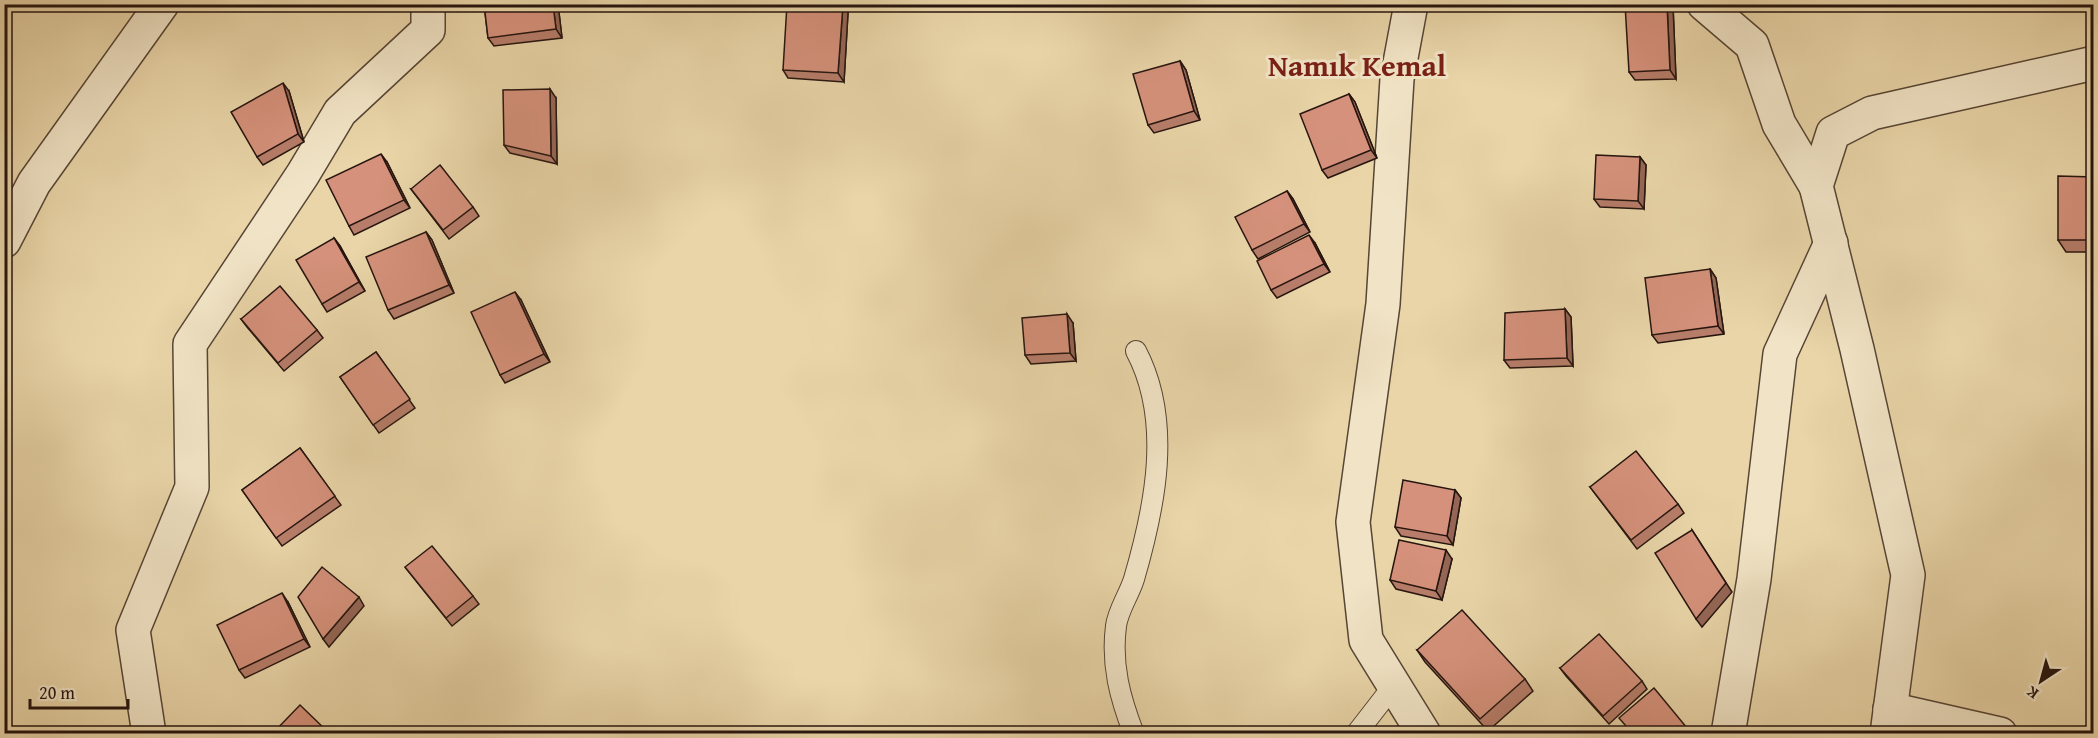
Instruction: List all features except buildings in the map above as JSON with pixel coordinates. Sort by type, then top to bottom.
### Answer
[{"type":"street","points":[[4,241],[34,183],[162,4]]},
{"type":"street","points":[[149,734],[133,630],[192,487],[190,344],[303,174],[340,112],[428,30],[428,4]]},
{"type":"street","points":[[1411,4],[1397,79],[1383,304],[1353,522],[1366,640],[1424,734]]},
{"type":"street","points":[[1704,4],[1752,45],[1779,124],[1816,186],[1831,243],[1908,575],[1888,721],[2000,734]]},
{"type":"street","points":[[1816,186],[1833,133],[1872,113],[2094,63]]},
{"type":"street","points":[[1728,734],[1754,579],[1780,354],[1831,243]]},
{"type":"lane","points":[[1134,734],[1120,698],[1115,654],[1116,624],[1136,572],[1148,524],[1158,466],[1153,392],[1136,351]]},
{"type":"lane","points":[[1356,734],[1394,685]]},
{"type":"district","name":"Namık Kemal","points":[[1357,65]]}]
